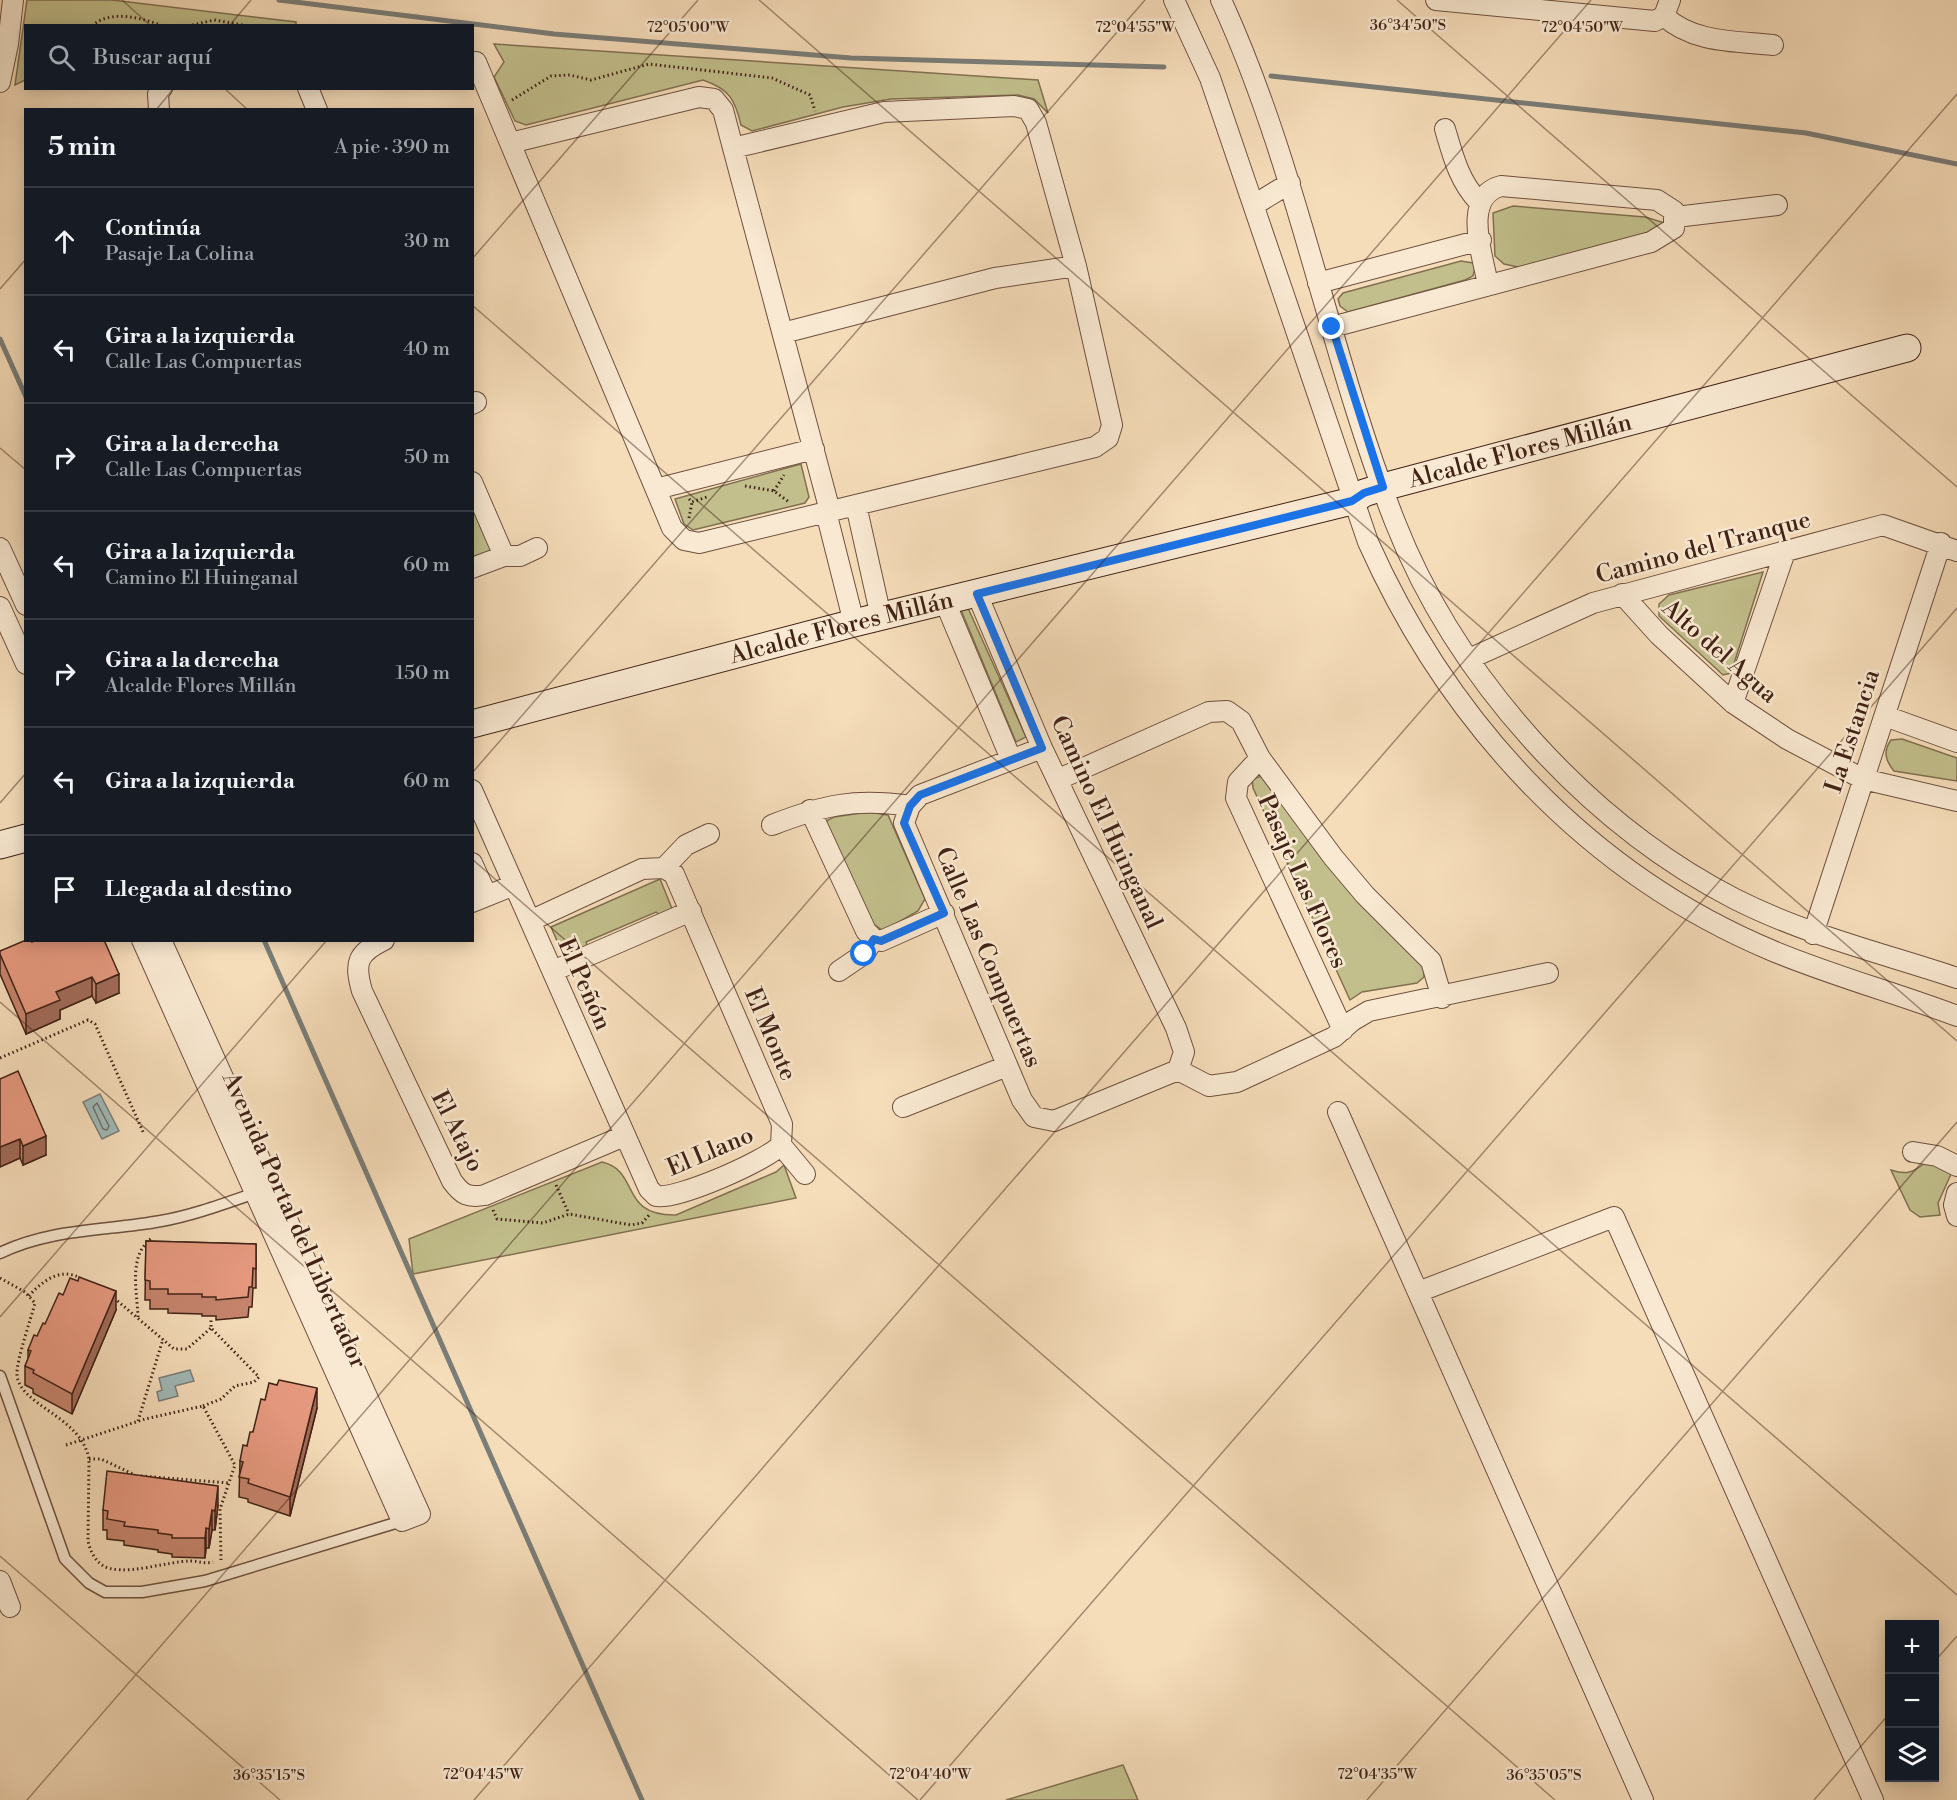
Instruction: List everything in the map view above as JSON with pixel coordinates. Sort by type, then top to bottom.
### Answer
[{"type":"street","points":[[0,82],[8,44],[13,0]]},
{"type":"street","points":[[1174,0],[1210,78],[1352,501],[1386,583],[1418,641],[1454,696],[1510,765],[1542,798],[1604,851],[1689,909],[1772,950],[1957,1016]]},
{"type":"street","points":[[1221,0],[1241,44],[1290,183],[1318,283],[1383,487],[1416,568],[1469,659],[1531,735],[1591,798],[1659,852],[1734,898],[1813,934],[1957,978]]},
{"type":"street","points":[[1436,0],[1518,4],[1654,21],[1667,8],[1677,28],[1692,36],[1773,45]]},
{"type":"street","points":[[476,62],[663,487],[672,528],[684,540],[699,543],[1095,447],[1108,438],[1112,425],[1076,266],[1036,123],[1028,109],[1014,106],[884,112],[733,148]]},
{"type":"street","points":[[159,108],[158,94],[161,90]]},
{"type":"street","points":[[309,90],[316,108]]},
{"type":"street","points":[[510,143],[699,97],[714,99],[723,110],[814,449],[822,513],[854,623]]},
{"type":"street","points":[[1445,129],[1459,174],[1469,192],[1479,202]]},
{"type":"street","points":[[1254,206],[1290,183]]},
{"type":"street","points":[[1488,285],[1477,211],[1479,202],[1489,191],[1502,186],[1657,200],[1670,206],[1676,217]]},
{"type":"street","points":[[1676,217],[1777,205]]},
{"type":"street","points":[[1332,327],[1652,242],[1670,232],[1676,217]]},
{"type":"street","points":[[1318,283],[1480,240]]},
{"type":"street","points":[[783,333],[995,278],[1076,266]]},
{"type":"street","name":"Alcalde Flores Millán","points":[[474,723],[854,623],[1352,501],[1364,493],[1383,487],[1907,348]]},
{"type":"street","points":[[663,487],[814,449]]},
{"type":"street","points":[[474,487],[504,556]]},
{"type":"street","points":[[856,505],[880,617]]},
{"type":"street","name":"Camino del Tranque","points":[[1469,659],[1593,603],[1786,549],[1883,525],[1949,547]]},
{"type":"street","name":"La Estancia","points":[[1813,934],[1885,716],[1949,547]]},
{"type":"street","points":[[0,548],[24,601]]},
{"type":"street","points":[[474,567],[504,556],[520,556],[537,548]]},
{"type":"street","points":[[1733,703],[1786,549]]},
{"type":"street","name":"Camino El Huinganal","points":[[977,594],[1042,748],[1059,779],[1176,1028],[1184,1052],[1178,1070]]},
{"type":"street","name":"Alto del Agua","points":[[1622,594],[1659,635],[1733,703],[1786,739],[1863,779],[1957,801]]},
{"type":"street","points":[[945,602],[1011,759]]},
{"type":"street","points":[[0,607],[24,660]]},
{"type":"street","points":[[1059,779],[1217,710],[1227,711],[1240,721],[1260,758],[1333,857],[1365,895],[1431,961],[1442,998]]},
{"type":"street","points":[[1885,716],[1957,742]]},
{"type":"street","points":[[1510,765],[1514,751],[1531,735]]},
{"type":"street","points":[[772,825],[810,810],[843,803],[888,803],[910,806],[920,795],[1042,748]]},
{"type":"street","name":"Pasaje Las Flores","points":[[1260,758],[1238,782],[1236,798],[1343,1030]]},
{"type":"street","name":"El Peñón","points":[[474,795],[644,1181],[661,1196]]},
{"type":"street","name":"Calle Las Compuertas","points":[[910,806],[904,823],[1022,1100],[1034,1117],[1054,1121],[1178,1070]]},
{"type":"street","points":[[810,810],[866,931],[874,939],[881,941],[944,913]]},
{"type":"street","points":[[530,921],[642,869],[664,868],[686,845],[708,834]]},
{"type":"street","points":[[0,845],[24,839]]},
{"type":"street","name":"El Monte","points":[[664,868],[674,874],[679,883],[782,1124],[781,1145]]},
{"type":"street","points":[[474,872],[480,899],[514,885]]},
{"type":"street","points":[[552,971],[691,911]]},
{"type":"street","points":[[839,971],[864,954],[874,939]]},
{"type":"street","name":"Avenida Portal del Libertador","points":[[143,942],[264,1190],[411,1517]]},
{"type":"street","name":"Avenida Portal del Libertador","points":[[162,942],[264,1190]]},
{"type":"street","name":"El Atajo","points":[[381,942],[366,951],[358,961],[357,975],[362,991],[452,1181],[466,1196],[485,1195],[624,1136]]},
{"type":"street","points":[[1178,1070],[1209,1086],[1237,1082],[1334,1037],[1369,1011],[1442,998],[1548,973]]},
{"type":"street","points":[[903,1107],[1007,1066]]},
{"type":"street","points":[[1338,1112],[1643,1800]]},
{"type":"street","points":[[781,1145],[804,1174]]},
{"type":"street","name":"El Llano","points":[[661,1196],[763,1159],[781,1145]]},
{"type":"street","points":[[1913,1152],[1937,1156],[1957,1166]]},
{"type":"street","points":[[1957,1193],[1954,1205],[1957,1216]]},
{"type":"street","points":[[1418,1292],[1614,1217],[1873,1800]]},
{"type":"street","points":[[0,1581],[10,1607]]},
{"type":"lane","points":[[0,1253],[21,1243],[75,1230],[160,1221],[184,1216],[264,1190]]},
{"type":"lane","points":[[0,1376],[65,1558],[89,1583],[105,1592],[141,1592],[228,1574],[411,1517]]},
{"type":"path","points":[[94,24],[97,21],[120,16],[154,24]]},
{"type":"path","points":[[196,24],[213,20],[237,24]]},
{"type":"path","points":[[496,110],[551,76],[570,75],[591,80],[649,64],[772,78],[810,95],[821,127]]},
{"type":"path","points":[[743,486],[774,491],[822,513]]},
{"type":"path","points":[[663,487],[692,502],[712,495]]},
{"type":"path","points":[[0,1058],[88,1020],[95,1024],[144,1134]]},
{"type":"path","points":[[549,1168],[568,1214]]},
{"type":"path","points":[[485,1195],[497,1219],[543,1223],[568,1214],[631,1226],[642,1223],[661,1196]]},
{"type":"path","points":[[138,1317],[136,1259],[141,1247],[161,1234]]},
{"type":"path","points":[[30,1296],[50,1278],[74,1274],[83,1279]]},
{"type":"path","points":[[0,1278],[30,1296],[35,1303],[17,1374],[21,1386],[29,1396],[54,1412],[83,1439],[89,1459],[88,1541],[92,1554],[103,1566],[123,1570],[221,1560]]},
{"type":"path","points":[[110,1295],[174,1349],[187,1349],[211,1328]]},
{"type":"path","points":[[66,1444],[138,1421],[203,1406],[221,1399],[235,1386],[254,1382],[259,1377],[211,1328],[211,1318]]},
{"type":"path","points":[[138,1421],[163,1340]]},
{"type":"path","points":[[203,1406],[235,1465],[220,1509],[221,1560],[228,1574]]},
{"type":"path","points":[[89,1459],[101,1459],[134,1475],[229,1483]]},
{"type":"shaded area","points":[[27,0],[112,0],[296,22],[296,24],[24,24],[24,80],[15,85]]},
{"type":"shaded area","points":[[494,44],[1038,80],[1048,113],[1034,99],[1018,95],[891,99],[843,107],[752,131],[741,125],[730,96],[719,87],[703,80],[526,125],[515,121],[494,77],[504,62]]},
{"type":"shaded area","points":[[1513,206],[1645,217],[1662,222],[1663,228],[1654,234],[1523,268],[1504,264],[1495,256],[1493,213]]},
{"type":"shaded area","points":[[1461,261],[1473,263],[1475,268],[1473,276],[1348,312],[1340,306],[1338,299],[1343,293]]},
{"type":"shaded area","points":[[801,464],[809,497],[805,503],[693,530],[684,524],[675,499]]},
{"type":"shaded area","points":[[474,499],[497,553],[474,563]]},
{"type":"shaded area","points":[[1763,572],[1731,673],[1723,675],[1659,616],[1659,604],[1669,595]]},
{"type":"shaded area","points":[[968,608],[1026,737],[1016,742],[961,610]]},
{"type":"shaded area","points":[[1902,739],[1957,758],[1957,781],[1894,771],[1887,759],[1887,748],[1891,740]]},
{"type":"shaded area","points":[[1262,776],[1424,968],[1424,977],[1417,983],[1362,992],[1350,1000],[1253,788],[1252,779]]},
{"type":"shaded area","points":[[868,812],[888,815],[925,899],[918,911],[883,931],[871,922],[826,821],[834,817]]},
{"type":"shaded area","points":[[660,879],[673,911],[661,916],[656,912],[586,942],[588,947],[564,957],[551,927]]},
{"type":"shaded area","points":[[602,1162],[614,1167],[622,1174],[637,1201],[645,1208],[658,1213],[676,1215],[776,1172],[784,1165],[796,1198],[413,1274],[409,1239]]},
{"type":"shaded area","points":[[1926,1162],[1952,1172],[1938,1203],[1940,1215],[1920,1217],[1910,1210],[1891,1170],[1909,1172]]},
{"type":"shaded area","points":[[1123,1765],[1138,1800],[1006,1800]]},
{"type":"water","points":[[100,1094],[119,1131],[102,1139],[83,1102]]},
{"type":"water","points":[[190,1370],[194,1381],[175,1386],[178,1396],[159,1401],[157,1392],[162,1390],[159,1378]]},
{"type":"building","points":[[24,941],[105,942],[119,974],[96,984],[92,977],[56,992],[60,1000],[26,1014],[0,951]]},
{"type":"building","points":[[18,1071],[46,1136],[23,1146],[20,1139],[0,1147],[0,1079]]},
{"type":"building","points":[[146,1241],[256,1244],[256,1269],[253,1268],[252,1287],[249,1287],[248,1297],[216,1300],[216,1297],[202,1297],[202,1294],[168,1294],[168,1289],[150,1289],[150,1281],[145,1280]]},
{"type":"building","points":[[79,1277],[116,1291],[72,1394],[33,1373],[34,1370],[25,1366],[34,1335],[37,1336],[43,1323],[45,1324],[59,1293],[63,1295],[70,1278],[78,1281]]},
{"type":"building","points":[[279,1380],[317,1388],[290,1497],[248,1483],[249,1479],[239,1477],[243,1462],[240,1461],[243,1445],[247,1446],[250,1432],[253,1432],[261,1399],[265,1400],[269,1383],[277,1385]]},
{"type":"building","points":[[107,1471],[218,1486],[215,1511],[212,1510],[205,1538],[172,1538],[172,1535],[158,1533],[158,1530],[124,1526],[125,1522],[107,1519],[108,1511],[103,1510]]},
{"type":"waterway","points":[[279,0],[473,24]]},
{"type":"waterway","points":[[474,24],[554,34],[851,58],[1164,67]]},
{"type":"waterway","points":[[1271,76],[1806,133],[1957,164]]},
{"type":"waterway","points":[[0,339],[24,393]]},
{"type":"waterway","points":[[265,942],[642,1800]]},
{"type":"route","points":[[864,954],[874,939],[881,941],[944,913],[904,823],[910,806],[920,795],[1042,748],[977,594],[1352,501],[1364,493],[1383,487],[1332,327]]}]
